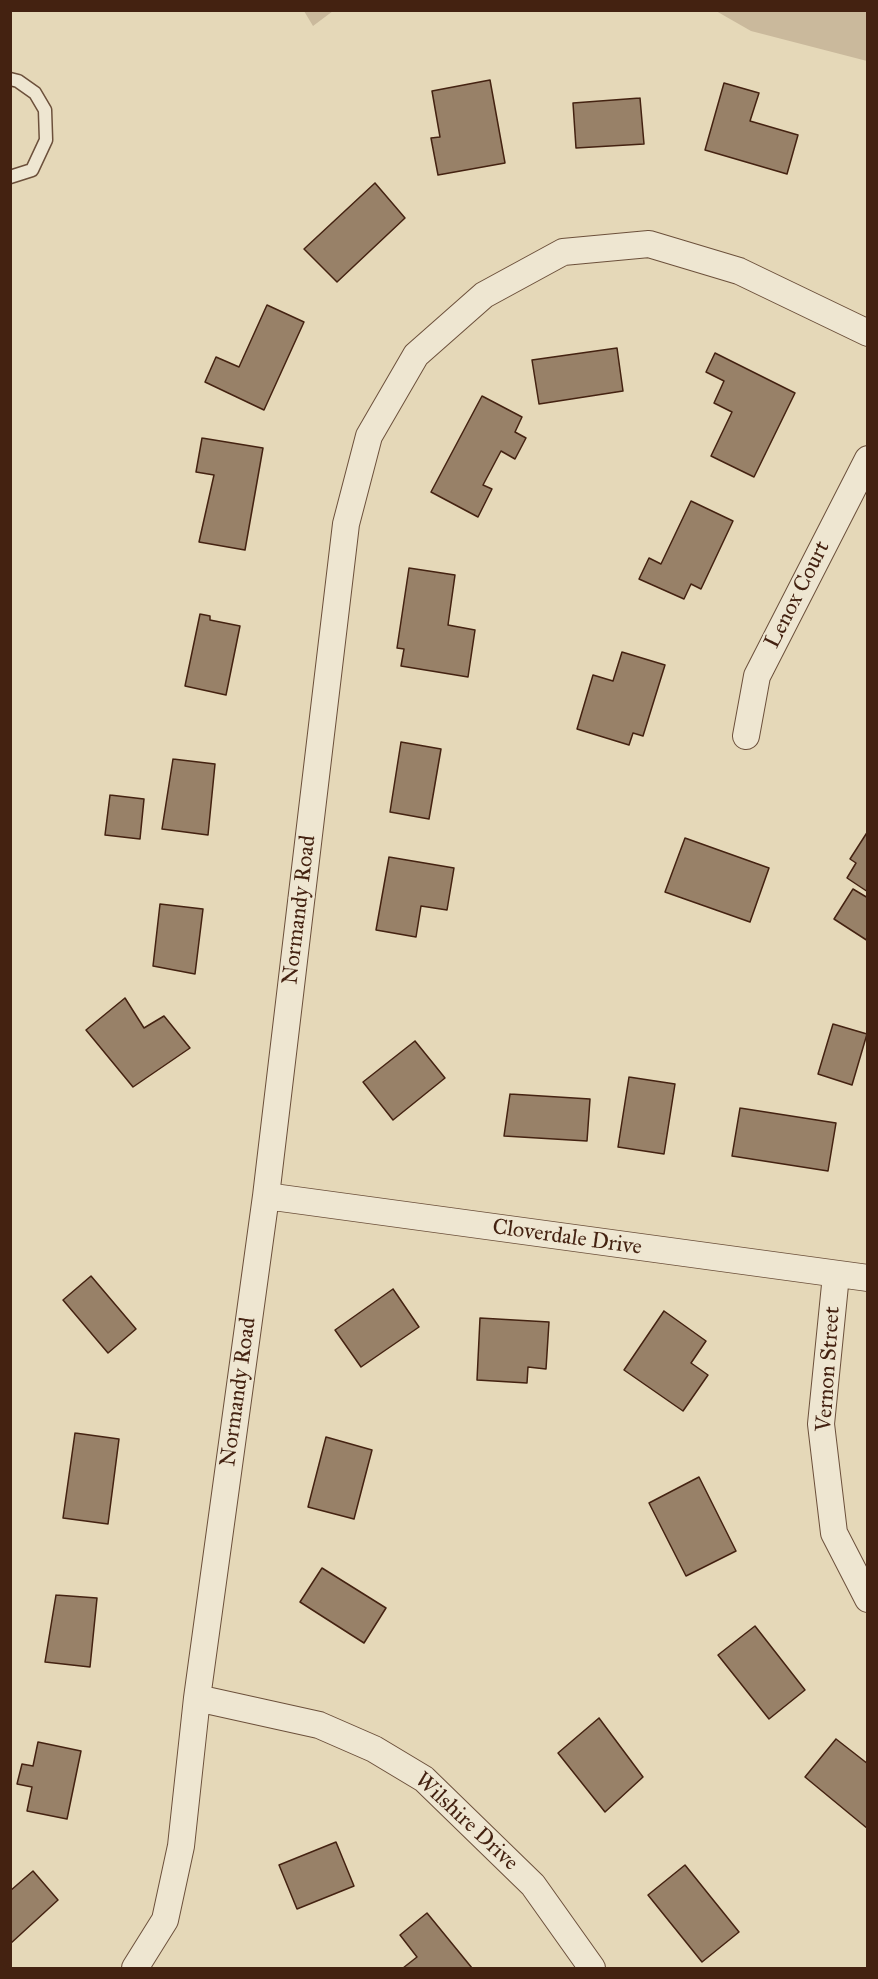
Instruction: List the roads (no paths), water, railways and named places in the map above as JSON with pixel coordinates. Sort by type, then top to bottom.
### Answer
[{"type":"street","name":"Normandy Road","points":[[135,1968],[165,1920],[182,1846],[197,1698],[266,1196],[346,524],[369,436],[416,355],[484,295],[563,252],[649,244],[739,271],[867,333]]},
{"type":"street","name":"Lenox Court","points":[[746,736],[757,676],[867,459]]},
{"type":"street","name":"Cloverdale Drive","points":[[266,1196],[867,1278]]},
{"type":"street","name":"Vernon Street","points":[[836,1275],[821,1424],[834,1533],[867,1599]]},
{"type":"street","name":"Wilshire Drive","points":[[197,1698],[318,1725],[374,1749],[424,1779],[533,1885],[592,1968]]},
{"type":"lane","points":[[10,79],[18,81],[35,93],[45,110],[46,140],[32,170],[10,177]]}]
